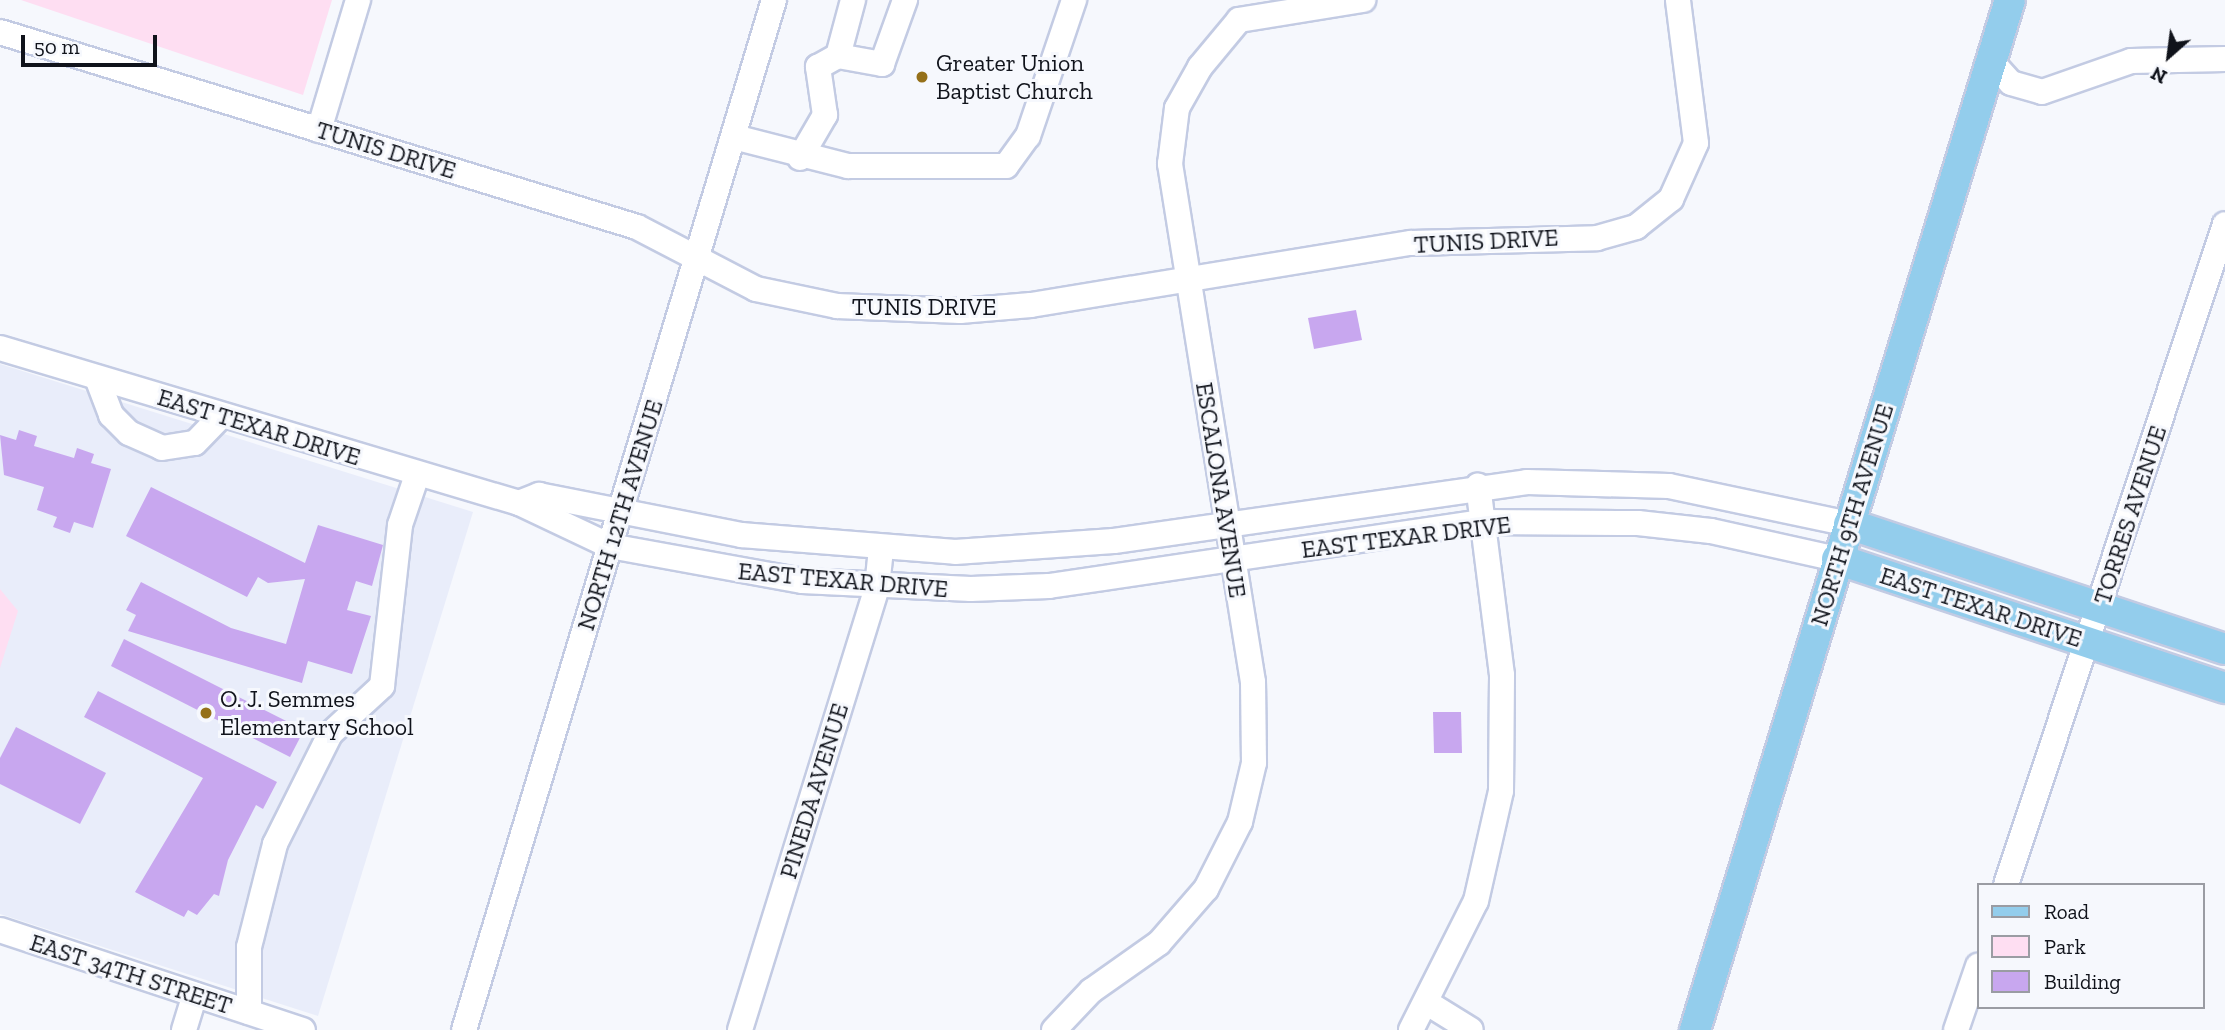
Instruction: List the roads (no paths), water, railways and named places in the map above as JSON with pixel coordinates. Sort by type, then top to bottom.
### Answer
[{"type":"main road","name":"NORTH 9TH AVENUE","points":[[1695,1030],[2010,0]]},
{"type":"main road","name":"EAST TEXAR DRIVE","points":[[1849,524],[2225,649]]},
{"type":"main road","name":"EAST TEXAR DRIVE","points":[[1837,559],[2225,688]]},
{"type":"street","points":[[319,130],[358,0]]},
{"type":"street","name":"NORTH 12TH AVENUE","points":[[464,1030],[775,0]]},
{"type":"street","points":[[838,56],[853,0]]},
{"type":"street","points":[[800,158],[825,115],[818,67],[838,56],[881,64],[905,0]]},
{"type":"street","points":[[734,137],[800,158],[848,166],[976,170],[1006,166],[1023,148],[1074,0]]},
{"type":"street","name":"ESCALONA AVENUE","points":[[1054,1030],[1091,991],[1183,920],[1226,856],[1240,822],[1255,720],[1170,164],[1173,124],[1186,89],[1237,10],[1363,0]]},
{"type":"street","name":"TUNIS DRIVE","points":[[0,32],[637,227],[697,259],[795,300],[900,311],[1031,305],[1411,243],[1597,238],[1636,227],[1671,199],[1696,143],[1678,0]]},
{"type":"street","points":[[1992,62],[2011,83],[2042,92],[2131,61],[2225,59]]},
{"type":"street","name":"TORRES AVENUE","points":[[2007,883],[2225,223]]},
{"type":"street","name":"EAST TEXAR DRIVE","points":[[0,348],[417,475],[519,503],[610,546],[725,570],[877,587],[1049,586],[1484,522],[1650,524],[1837,559]]},
{"type":"street","points":[[97,378],[111,415],[129,433],[162,447],[195,443],[221,416]]},
{"type":"street","points":[[248,1012],[248,947],[275,844],[330,734],[382,685],[400,525],[417,475]]},
{"type":"street","points":[[1411,1030],[1429,1004],[1476,901],[1501,791],[1502,675],[1478,486]]},
{"type":"street","name":"EAST TEXAR DRIVE","points":[[519,503],[539,495],[622,509],[741,535],[881,550],[1029,550],[1478,486],[1669,486],[1849,524]]},
{"type":"street","name":"PINEDA AVENUE","points":[[740,1030],[877,587],[881,550]]},
{"type":"street","name":"EAST 34TH STREET","points":[[0,930],[303,1030]]},
{"type":"street","points":[[1956,1030],[1976,972]]},
{"type":"street","points":[[184,1030],[195,995]]},
{"type":"street","points":[[1429,1004],[1471,1030]]},
{"type":"place","name":"Greater Union Baptist Church","points":[[922,77]]},
{"type":"place","name":"O. J. Semmes Elementary School","points":[[206,713]]}]
